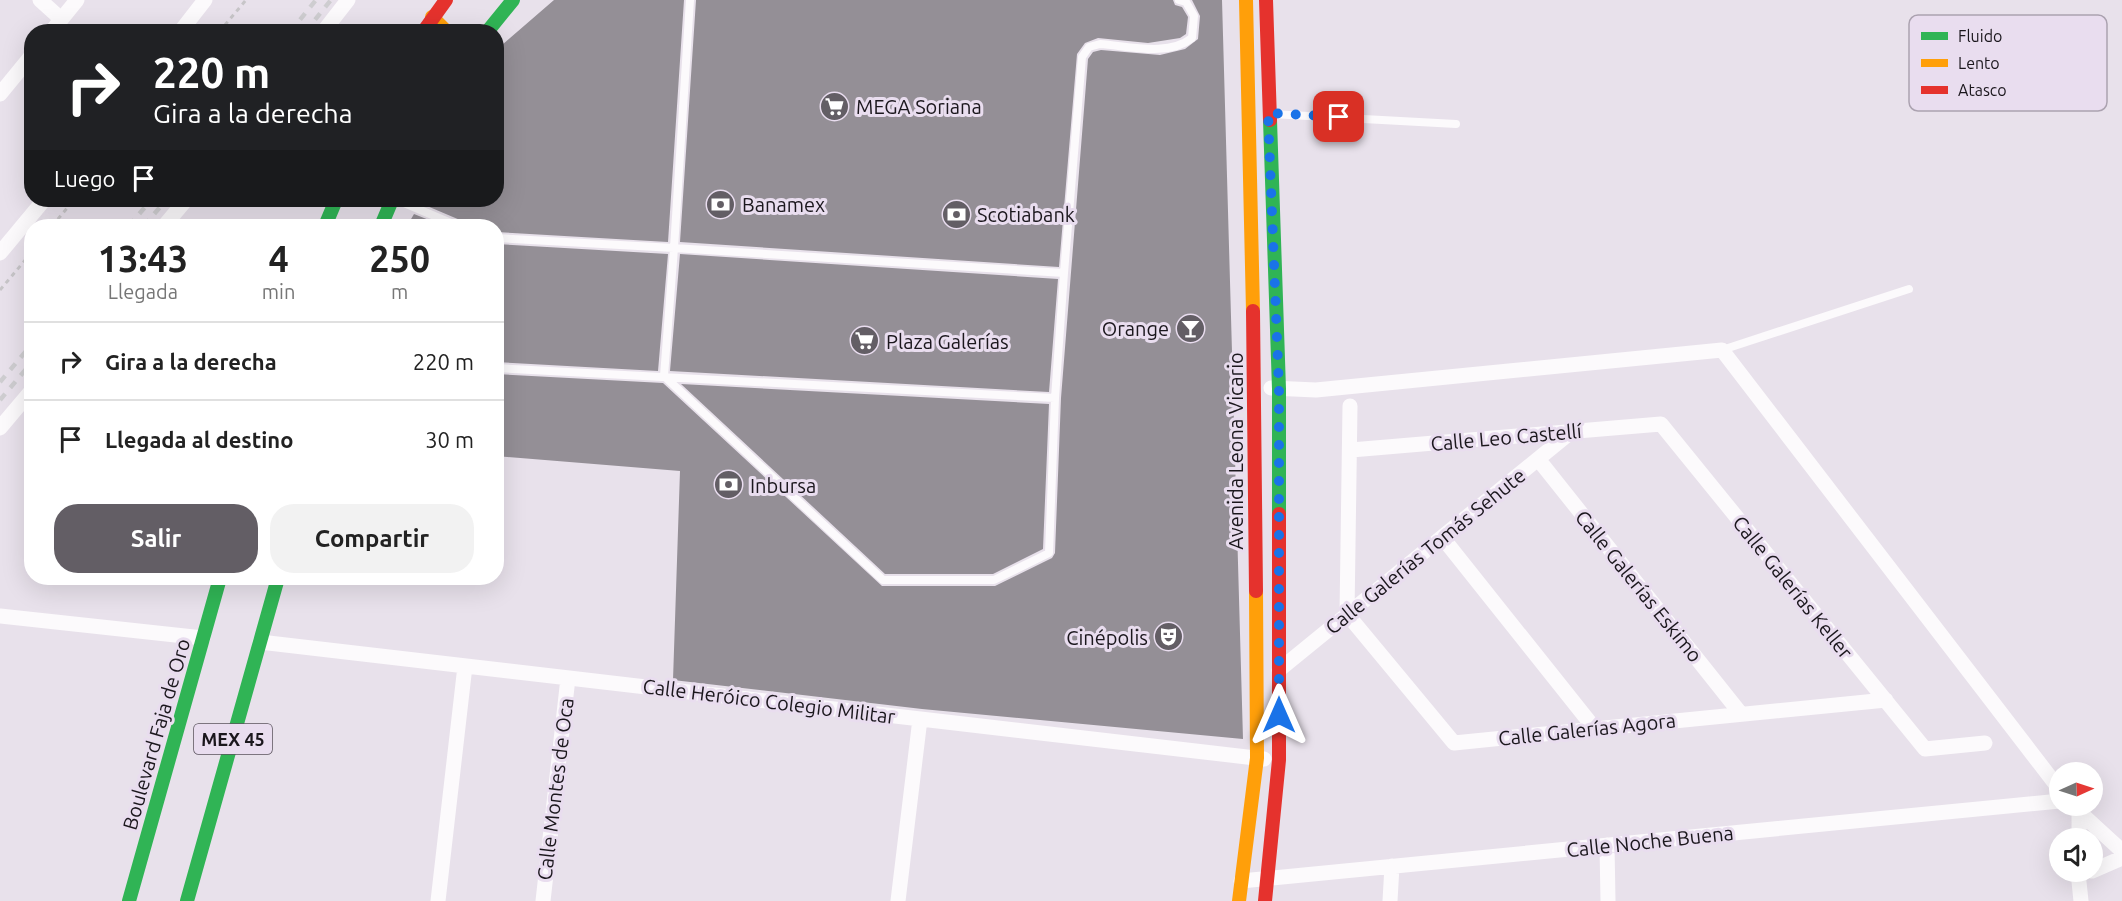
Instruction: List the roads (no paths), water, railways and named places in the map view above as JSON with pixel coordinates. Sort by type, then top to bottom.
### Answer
[{"type":"street","points":[[40,0],[61,19]]},
{"type":"street","points":[[57,24],[76,0]]},
{"type":"street","points":[[186,24],[206,0]]},
{"type":"street","points":[[329,24],[348,0]]},
{"type":"street","points":[[428,24],[446,0]]},
{"type":"street","points":[[494,24],[513,0]]},
{"type":"street","name":"Avenida Leona Vicario","points":[[1239,901],[1257,758],[1255,388],[1246,0]]},
{"type":"street","points":[[1265,901],[1279,760],[1279,389],[1266,0]]},
{"type":"street","points":[[432,16],[440,24]]},
{"type":"street","points":[[0,94],[24,66]]},
{"type":"street","points":[[28,219],[38,207]]},
{"type":"street","points":[[170,219],[180,207]]},
{"type":"street","points":[[0,253],[24,224]]},
{"type":"street","points":[[1255,388],[1316,390],[1722,350],[2049,776]]},
{"type":"street","points":[[0,428],[24,400]]},
{"type":"street","points":[[1347,614],[1350,406]]},
{"type":"street","name":"Calle Leo Castellí","points":[[1351,450],[1661,424]]},
{"type":"street","name":"Calle Galerías Keller","points":[[1661,424],[1925,749],[1985,743]]},
{"type":"street","name":"Calle Galerías Tomás Sehute","points":[[1279,670],[1571,432]]},
{"type":"street","name":"Calle Galerías Eskimo","points":[[1538,459],[1741,714]]},
{"type":"street","points":[[1442,537],[1595,729]]},
{"type":"street","name":"Boulevard Faja de Oro","points":[[129,901],[218,585]]},
{"type":"street","name":"MEX 45","points":[[187,901],[276,585]]},
{"type":"street","name":"Calle Galerías Agora","points":[[1347,614],[1454,743],[1886,700]]},
{"type":"street","points":[[0,616],[203,638]]},
{"type":"street","name":"Calle Heróico Colegio Militar","points":[[260,642],[1279,760]]},
{"type":"street","points":[[438,901],[465,666]]},
{"type":"street","name":"Calle Montes de Oca","points":[[543,901],[568,678]]},
{"type":"street","points":[[898,901],[920,719]]},
{"type":"street","name":"Calle Noche Buena","points":[[1241,881],[2049,802]]},
{"type":"street","points":[[2085,816],[2122,850]]},
{"type":"street","points":[[1607,845],[1608,901]]},
{"type":"street","points":[[2103,866],[2122,858]]},
{"type":"street","points":[[1390,901],[1392,866]]},
{"type":"street","points":[[2081,901],[2084,882]]},
{"type":"lane","points":[[664,376],[690,0]]},
{"type":"lane","points":[[664,376],[883,580],[994,580],[1049,553],[1055,398],[1082,57],[1089,47],[1100,44],[1168,49],[1184,44],[1192,38],[1194,16],[1186,2],[1179,0]]},
{"type":"lane","points":[[1249,112],[1456,124]]},
{"type":"lane","points":[[413,207],[442,219]]},
{"type":"lane","points":[[504,238],[1064,273]]},
{"type":"lane","points":[[1722,350],[1909,289]]},
{"type":"lane","points":[[504,368],[1055,398]]},
{"type":"railway","points":[[296,24],[316,0]]},
{"type":"railway","points":[[312,24],[331,0]]},
{"type":"railway","points":[[135,219],[145,207]]},
{"type":"railway","points":[[150,219],[160,207]]},
{"type":"railway","points":[[0,382],[24,354]]},
{"type":"railway","points":[[0,400],[24,372]]},
{"type":"place","name":"MEGA Soriana","points":[[835,106]]},
{"type":"place","name":"Banamex","points":[[721,204]]},
{"type":"place","name":"Scotiabank","points":[[956,214]]},
{"type":"place","name":"Orange","points":[[1190,328]]},
{"type":"place","name":"Plaza Galerías","points":[[865,341]]},
{"type":"place","name":"Inbursa","points":[[729,485]]},
{"type":"place","name":"Cinépolis","points":[[1169,637]]}]
